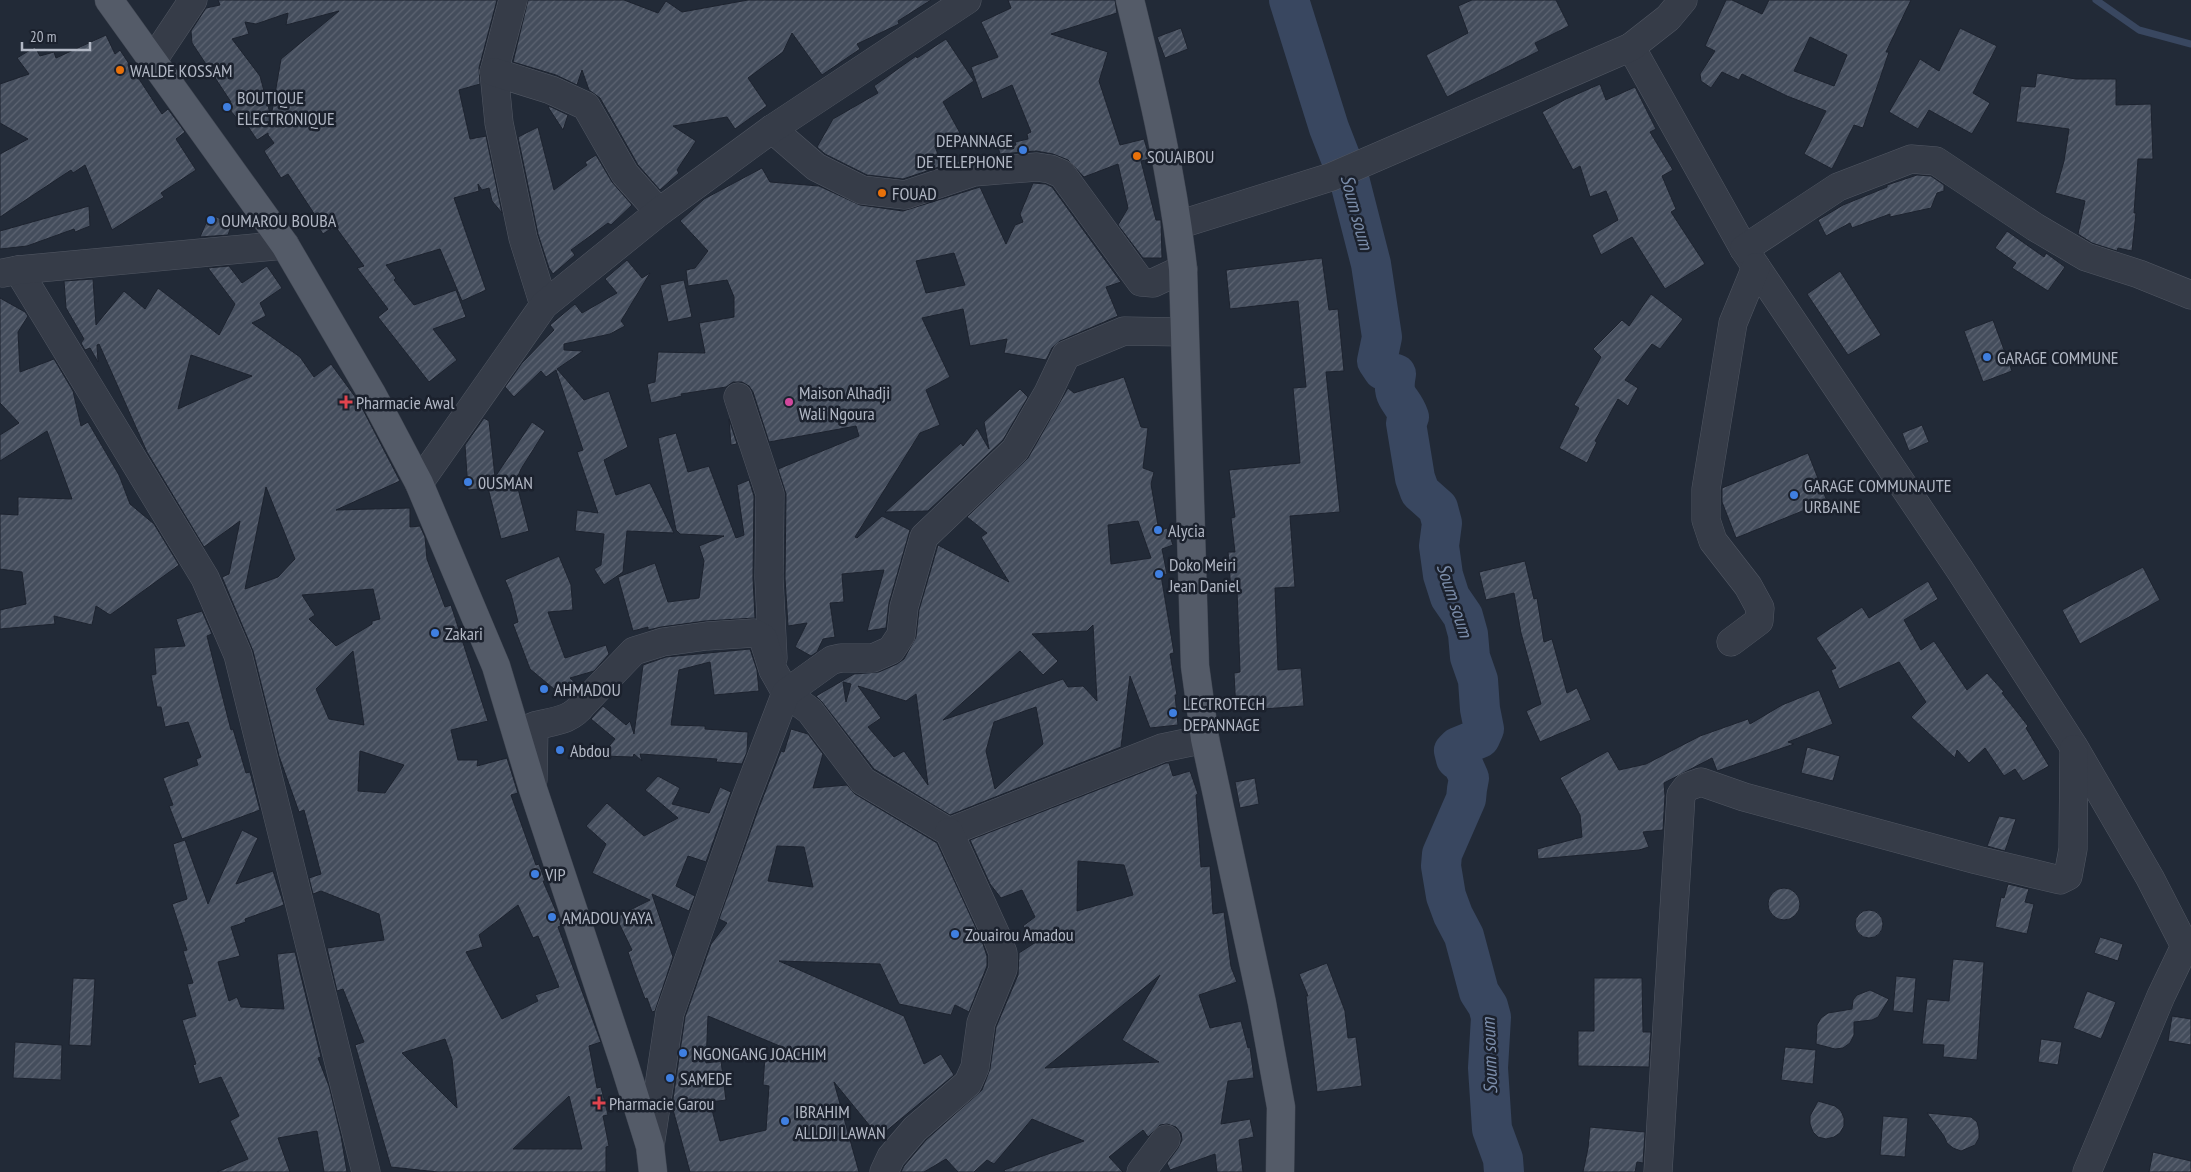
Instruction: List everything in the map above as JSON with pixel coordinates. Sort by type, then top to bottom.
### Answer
[{"type":"main road","points":[[109,0],[285,245],[372,394],[419,483],[496,666],[533,789],[624,1063],[651,1159]]},
{"type":"main road","points":[[1130,0],[1156,106],[1178,225],[1182,269],[1195,666],[1205,739],[1262,1003],[1281,1107],[1280,1172]]},
{"type":"street","points":[[153,60],[193,0]]},
{"type":"street","points":[[513,0],[494,72],[499,123],[523,238],[544,305]]},
{"type":"street","points":[[419,483],[544,305],[659,212],[772,129],[966,0]]},
{"type":"street","points":[[1178,225],[1330,177],[1631,47],[1668,18],[1683,0]]},
{"type":"street","points":[[1631,47],[1750,258],[1960,570],[2074,747],[2188,943],[2161,996],[2087,1172]]},
{"type":"street","points":[[494,72],[551,90],[586,106],[626,174],[659,212]]},
{"type":"street","points":[[772,129],[816,167],[862,190],[905,195],[974,172],[1037,166],[1050,169],[1062,174],[1141,282],[1152,283],[1182,269]]},
{"type":"street","points":[[1731,642],[1758,621],[1760,608],[1748,586],[1713,541],[1706,520],[1706,489],[1733,323],[1750,258],[1838,187],[1911,159],[1936,161],[2035,227],[2086,257],[2139,274],[2191,295]]},
{"type":"street","points":[[285,245],[9,272],[205,578],[238,655],[366,1172]]},
{"type":"street","points":[[780,682],[832,660],[841,658],[873,658],[891,650],[901,635],[904,607],[924,537],[1015,450],[1048,393],[1066,355],[1124,332],[1184,332]]},
{"type":"street","points":[[651,1159],[670,1013],[743,806],[780,682],[769,578],[770,494],[738,397]]},
{"type":"street","points":[[533,789],[534,726],[576,714],[589,696],[634,651],[662,642],[707,636],[754,633],[763,638],[780,682],[810,711],[863,781],[949,832],[996,934],[1003,953],[1003,969],[981,1023],[976,1067],[968,1083],[914,1129],[891,1157],[884,1172]]},
{"type":"street","points":[[949,832],[1162,748],[1205,739]]},
{"type":"street","points":[[1658,1172],[1681,795],[1687,787],[1701,782],[1744,797],[1939,850],[2060,880],[2068,876],[2073,849],[2074,747]]},
{"type":"street","points":[[1141,1172],[1166,1139]]},
{"type":"building","points":[[218,0],[497,0],[479,68],[480,84],[459,90],[470,139],[486,136],[502,213],[492,201],[489,188],[482,190],[478,184],[479,191],[454,198],[486,290],[462,301],[440,249],[386,265],[396,278],[394,280],[414,305],[456,290],[466,317],[433,329],[457,360],[429,382],[378,317],[388,309],[357,268],[364,266],[335,226],[323,234],[312,217],[315,215],[288,174],[281,178],[264,151],[274,143],[268,133],[257,140],[245,122],[242,125],[226,105],[231,102],[192,43],[191,31],[206,8],[220,5]],"holes":[[[339,11],[281,59],[271,117],[260,76],[232,39],[249,34],[245,22],[256,24],[288,13],[286,25]]]},
{"type":"building","points":[[528,0],[624,0],[658,13],[666,1],[682,12],[748,0],[931,0],[898,21],[899,24],[857,44],[860,49],[822,75],[792,33],[783,52],[748,78],[767,106],[735,129],[727,117],[673,126],[696,141],[677,170],[679,173],[660,190],[638,165],[600,98],[589,90],[582,70],[577,85],[556,75],[513,62]]},
{"type":"building","points":[[1008,0],[1115,0],[1117,13],[1051,34],[1108,52],[1099,81],[1120,145],[1144,139],[1150,159],[1141,161],[1156,220],[1161,220],[1162,258],[1143,258],[1118,225],[1128,208],[1118,164],[1084,177],[1068,160],[1053,154],[1036,151],[1000,154],[998,147],[1016,145],[1015,142],[1028,139],[1027,134],[1031,132],[1012,85],[982,99],[971,67],[998,57],[981,22],[1011,8]]},
{"type":"building","points":[[1472,0],[1556,0],[1569,26],[1535,43],[1539,51],[1447,97],[1426,55],[1468,33],[1458,6]]},
{"type":"building","points":[[1726,0],[1732,0],[1762,14],[1769,0],[1911,0],[1886,52],[1889,52],[1863,128],[1854,125],[1832,169],[1804,154],[1826,111],[1787,96],[1742,74],[1739,80],[1722,72],[1711,88],[1701,81],[1700,74],[1715,51],[1705,46]],"holes":[[[1810,37],[1847,55],[1834,86],[1794,71]]]},
{"type":"building","points":[[1181,28],[1188,49],[1165,58],[1157,37]]},
{"type":"building","points":[[1960,28],[1997,46],[1973,93],[1990,103],[1972,134],[1929,110],[1918,129],[1889,112],[1920,59],[1939,71]]},
{"type":"building","points":[[106,35],[115,54],[120,50],[162,114],[168,109],[185,132],[176,139],[196,170],[161,193],[164,197],[112,230],[85,165],[73,173],[71,170],[0,217],[0,154],[28,139],[0,123],[0,84],[29,74],[17,58],[35,47],[40,56],[54,52],[56,58]]},
{"type":"building","points":[[946,39],[974,81],[943,102],[960,133],[935,146],[942,166],[903,179],[867,175],[825,154],[817,147],[833,119],[878,93],[874,86],[916,56],[917,58]]},
{"type":"building","points":[[2037,73],[2076,79],[2116,79],[2116,105],[2151,104],[2153,159],[2138,159],[2134,213],[2136,213],[2132,251],[2118,248],[2117,251],[2092,243],[2078,234],[2085,201],[2055,193],[2064,161],[2069,129],[2016,122],[2021,86],[2035,87]]},
{"type":"building","points":[[1600,84],[1606,100],[1635,87],[1656,129],[1650,132],[1673,170],[1662,176],[1676,209],[1671,212],[1705,264],[1665,289],[1632,237],[1601,255],[1592,235],[1618,220],[1606,191],[1590,197],[1580,166],[1573,170],[1542,112]]},
{"type":"building","points":[[548,107],[568,115],[563,130]]},
{"type":"building","points":[[538,127],[554,190],[587,165],[585,162],[596,155],[612,182],[632,205],[611,225],[608,223],[571,250],[575,255],[553,274],[549,268],[538,234],[518,137]]},
{"type":"building","points":[[762,168],[770,182],[819,186],[860,205],[903,211],[980,187],[1006,244],[1015,225],[1023,222],[1020,214],[1033,183],[1046,184],[1052,187],[1121,282],[1106,287],[1118,316],[1060,341],[1052,348],[1046,360],[1004,353],[1007,339],[970,346],[963,309],[922,318],[950,377],[926,390],[940,425],[920,433],[855,537],[857,538],[882,516],[910,530],[889,603],[886,628],[867,631],[884,570],[842,574],[844,602],[830,603],[835,637],[823,639],[817,652],[811,656],[795,647],[807,623],[788,626],[785,578],[786,494],[778,469],[859,436],[856,426],[769,442],[753,392],[749,386],[742,382],[733,382],[726,387],[681,394],[682,396],[651,403],[647,384],[655,382],[658,352],[705,353],[699,323],[734,317],[734,297],[727,280],[688,286],[686,270],[695,268],[708,251],[680,221],[704,199]],"holes":[[[954,253],[965,285],[926,293],[916,261]]]},
{"type":"building","points":[[1917,175],[1931,176],[1944,185],[1944,191],[1937,193],[1931,208],[1890,217],[1890,214],[1852,228],[1850,223],[1826,236],[1818,220],[1843,205],[1887,187],[1887,185]]},
{"type":"building","points":[[89,206],[90,226],[75,232],[74,229],[27,246],[0,249],[0,231]]},
{"type":"building","points":[[210,214],[232,224],[228,235],[200,237]]},
{"type":"building","points":[[2007,231],[2044,257],[2046,253],[2065,267],[2048,291],[2012,268],[2016,263],[1995,248]]},
{"type":"building","points":[[1322,258],[1329,310],[1338,309],[1344,371],[1326,372],[1340,512],[1290,516],[1295,587],[1275,588],[1278,670],[1301,668],[1304,706],[1236,711],[1234,673],[1240,672],[1237,590],[1231,590],[1228,552],[1235,552],[1231,518],[1235,517],[1229,470],[1300,463],[1293,388],[1306,387],[1298,301],[1230,309],[1226,270]]},
{"type":"building","points":[[627,260],[642,278],[650,273],[621,321],[625,326],[610,334],[564,344],[564,350],[583,351],[557,369],[584,400],[609,391],[628,447],[604,460],[616,495],[650,483],[674,533],[627,531],[623,572],[604,585],[594,569],[601,565],[604,534],[575,531],[577,510],[598,513],[577,452],[583,450],[556,370],[546,377],[541,371],[514,397],[505,387],[522,363],[554,330],[550,325],[575,304],[582,313],[617,293],[605,279]]},
{"type":"building","points":[[229,266],[242,283],[267,266],[282,288],[260,303],[266,316],[252,323],[300,357],[314,377],[331,364],[359,402],[400,481],[336,510],[410,508],[410,527],[420,526],[425,537],[427,559],[445,607],[451,605],[488,721],[451,730],[458,760],[478,760],[477,766],[507,758],[518,793],[511,795],[536,865],[539,864],[545,881],[543,881],[562,925],[558,927],[601,1042],[589,1046],[597,1088],[601,1087],[608,1115],[603,1116],[609,1146],[606,1147],[606,1172],[438,1172],[391,1167],[355,1045],[364,1042],[343,989],[337,991],[327,948],[384,940],[379,914],[321,891],[313,894],[309,878],[321,874],[304,810],[299,812],[279,756],[253,651],[222,577],[229,574],[240,521],[204,547],[147,452],[99,344],[97,345],[98,362],[90,348],[85,350],[81,343],[84,339],[66,308],[64,281],[93,279],[96,325],[124,291],[145,309],[158,288],[219,335],[235,304],[208,268]],"holes":[[[191,355],[252,376],[178,409]],[[266,487],[295,559],[278,577],[245,589]],[[373,589],[380,619],[372,621],[372,624],[336,646],[309,619],[315,615],[302,595]],[[353,651],[364,725],[329,719],[316,689]],[[360,751],[404,765],[385,793],[358,791]],[[518,905],[533,938],[538,936],[559,987],[535,995],[538,1001],[502,1019],[466,952],[483,947],[479,935]],[[445,1039],[452,1059],[457,1108],[402,1053]],[[569,1096],[582,1149],[513,1149]]]},
{"type":"building","points":[[1840,271],[1881,335],[1848,355],[1807,294]]},
{"type":"building","points":[[684,280],[692,317],[668,322],[660,285]]},
{"type":"building","points":[[1651,294],[1683,319],[1660,349],[1652,344],[1625,380],[1638,388],[1628,406],[1618,399],[1595,441],[1597,442],[1587,463],[1559,448],[1579,408],[1574,405],[1601,357],[1593,349],[1622,320],[1629,326]]},
{"type":"building","points":[[0,298],[25,312],[28,316],[18,332],[20,372],[54,359],[73,391],[81,426],[88,422],[119,475],[130,504],[154,524],[179,565],[110,615],[96,606],[92,625],[54,616],[55,624],[0,629],[0,610],[26,604],[22,572],[0,569],[0,514],[18,515],[18,497],[72,499],[47,431],[0,461],[0,435],[19,423],[0,403]]},
{"type":"building","points":[[1993,320],[2012,371],[1983,382],[1964,331]]},
{"type":"building","points":[[1124,377],[1141,427],[1148,428],[1143,468],[1154,472],[1151,484],[1159,531],[1167,528],[1173,545],[1162,549],[1167,574],[1161,575],[1174,653],[1170,654],[1177,695],[1175,695],[1178,725],[1150,728],[1130,676],[1121,747],[950,815],[874,769],[816,696],[854,674],[879,672],[904,659],[916,637],[919,610],[938,545],[1009,582],[981,537],[987,533],[967,517],[1028,458],[1068,388],[1074,393]],"holes":[[[1138,521],[1151,558],[1111,564],[1108,525]],[[1093,625],[1097,701],[1083,686],[1068,687],[1063,679],[943,720],[1020,651],[1043,675],[1058,661],[1032,634],[1087,631]],[[843,682],[851,684],[846,702]],[[858,686],[906,701],[916,694],[928,785],[904,751],[894,757],[868,727],[881,718]],[[1036,707],[1043,744],[995,789],[986,751],[994,722]]]},
{"type":"building","points":[[1020,389],[1028,397],[1003,440],[928,511],[885,512],[961,443],[963,446],[977,428],[989,449],[984,422]]},
{"type":"building","points":[[484,418],[489,421],[495,477],[532,422],[545,431],[521,469],[516,481],[529,531],[501,539],[488,488],[468,490],[465,445]]},
{"type":"building","points":[[729,419],[737,444],[731,445]]},
{"type":"building","points":[[1922,425],[1929,442],[1909,451],[1902,433]]},
{"type":"building","points":[[676,433],[688,472],[709,466],[736,538],[744,535],[737,485],[749,480],[754,496],[753,578],[755,618],[705,621],[648,630],[648,627],[633,631],[618,577],[655,563],[668,602],[699,598],[704,561],[699,546],[724,536],[680,534],[676,530],[658,438]]},
{"type":"building","points":[[1808,453],[1827,501],[1736,538],[1722,502],[1722,488]]},
{"type":"building","points":[[559,556],[571,585],[573,610],[548,612],[565,658],[606,645],[609,654],[594,671],[570,678],[579,686],[566,699],[530,669],[513,624],[518,622],[511,594],[505,580]]},
{"type":"building","points":[[1525,561],[1534,599],[1537,598],[1544,642],[1552,639],[1567,693],[1577,688],[1591,720],[1540,742],[1526,711],[1541,704],[1521,633],[1514,593],[1486,600],[1479,572]]},
{"type":"building","points":[[2143,567],[2160,600],[2080,644],[2062,610]]},
{"type":"building","points":[[1928,581],[1938,599],[1904,620],[1921,650],[1934,641],[1967,690],[1987,673],[2004,692],[2002,693],[2028,726],[2026,728],[2049,766],[2023,781],[2015,769],[2004,776],[1985,748],[1969,763],[1957,750],[1955,758],[1911,717],[1926,702],[1899,662],[1839,689],[1831,670],[1836,668],[1816,638],[1862,607],[1869,618]]},
{"type":"building","points":[[202,611],[212,634],[207,636],[231,730],[233,729],[246,773],[250,772],[260,810],[182,839],[169,806],[173,805],[163,778],[198,765],[196,759],[201,757],[188,722],[165,727],[161,707],[157,707],[151,675],[156,674],[154,648],[185,646],[176,619]]},
{"type":"building","points":[[750,649],[757,670],[759,691],[714,695],[710,662],[679,670],[671,725],[705,726],[705,729],[748,732],[747,752],[742,764],[716,762],[717,759],[640,754],[642,761],[634,754],[633,757],[601,756],[615,739],[591,719],[603,706],[626,725],[630,721],[634,734],[643,665],[666,657]]},
{"type":"building","points":[[1819,690],[1833,724],[1788,742],[1794,744],[1717,771],[1712,758],[1664,783],[1663,830],[1643,832],[1649,847],[1639,850],[1538,859],[1537,849],[1582,837],[1580,815],[1560,778],[1608,751],[1619,770],[1646,764],[1700,736],[1748,719],[1750,724],[1782,705]]},
{"type":"building","points":[[791,729],[808,734],[823,754],[813,788],[847,785],[855,794],[937,843],[982,941],[987,956],[987,966],[969,1012],[955,1005],[951,1015],[899,1004],[880,964],[779,961],[904,1016],[924,1064],[941,1054],[954,1075],[879,1137],[834,1082],[859,1172],[690,1172],[672,1106],[685,1017],[711,944],[727,923],[719,919],[758,810],[781,751],[784,752]],"holes":[[[777,846],[804,847],[813,887],[768,881]],[[708,1016],[794,1052],[765,1056],[763,1085],[769,1086],[766,1130],[720,1141],[710,1102],[726,1100],[721,1061],[706,1063]]]},
{"type":"building","points":[[1807,747],[1840,756],[1833,781],[1801,773]]},
{"type":"building","points":[[1166,763],[1169,763],[1173,776],[1190,771],[1198,794],[1196,795],[1201,867],[1210,866],[1213,914],[1224,912],[1231,967],[1237,982],[1199,995],[1210,1028],[1241,1021],[1248,1048],[1250,1047],[1254,1078],[1228,1081],[1221,1124],[1250,1119],[1254,1137],[1239,1140],[1243,1172],[1217,1172],[1215,1154],[1170,1170],[1167,1163],[1182,1140],[1181,1133],[1176,1127],[1167,1124],[1160,1125],[1148,1137],[1143,1130],[1109,1157],[1123,1172],[1005,1172],[1004,1170],[1084,1141],[1032,1119],[994,1164],[987,1160],[974,1172],[958,1172],[946,1159],[924,1172],[901,1172],[926,1140],[982,1090],[990,1069],[996,1027],[1018,975],[1019,953],[1036,942],[1023,926],[1035,917],[1022,890],[1001,898],[990,884],[970,840]],"holes":[[[1078,861],[1124,865],[1133,895],[1077,911]],[[1160,975],[1122,1040],[1159,1062],[1045,1068]]]},
{"type":"building","points":[[658,776],[680,788],[672,804],[709,813],[720,787],[731,792],[706,862],[688,856],[676,886],[695,896],[689,911],[652,894],[673,957],[655,1011],[652,1012],[647,998],[645,999],[628,952],[632,950],[616,917],[650,900],[592,873],[606,844],[586,826],[607,803],[644,836],[678,818],[645,790]]},
{"type":"building","points":[[1255,778],[1259,804],[1240,808],[1235,782]]},
{"type":"building","points":[[1999,816],[2016,819],[2005,851],[1987,846]]},
{"type":"building","points":[[242,830],[258,838],[236,884],[273,871],[284,905],[245,919],[246,922],[231,927],[240,956],[218,962],[229,1001],[237,997],[241,1007],[284,1009],[277,954],[295,952],[321,1057],[318,1058],[329,1086],[341,1136],[347,1172],[324,1172],[317,1131],[278,1138],[290,1172],[217,1172],[248,1159],[230,1121],[239,1116],[221,1077],[199,1084],[193,1065],[196,1064],[182,1020],[196,1016],[187,984],[193,983],[183,951],[187,950],[172,904],[187,899],[173,844],[185,840],[208,904]]},
{"type":"building","points":[[2008,884],[2029,889],[2025,902],[2034,904],[2027,934],[1995,927],[2001,897],[2004,898]]},
{"type":"building","points":[[1784,888],[1790,889],[1795,893],[1799,898],[1799,910],[1795,915],[1790,919],[1784,920],[1778,919],[1773,915],[1769,910],[1768,904],[1769,898],[1773,893],[1778,889]]},
{"type":"building","points":[[1869,910],[1879,914],[1883,924],[1879,934],[1869,938],[1859,934],[1855,924],[1859,914]]},
{"type":"building","points":[[2100,937],[2123,944],[2118,961],[2094,953]]},
{"type":"building","points":[[1953,959],[1984,962],[1977,1060],[1943,1057],[1944,1045],[1922,1044],[1927,999],[1949,1001]]},
{"type":"building","points":[[1327,963],[1345,1011],[1348,1038],[1356,1037],[1362,1086],[1317,1092],[1306,996],[1308,996],[1299,974]]},
{"type":"building","points":[[1896,976],[1916,978],[1913,1013],[1893,1011]]},
{"type":"building","points":[[73,978],[95,979],[91,1046],[69,1045]]},
{"type":"building","points":[[1594,978],[1642,978],[1643,1032],[1651,1032],[1649,1067],[1578,1066],[1578,1031],[1594,1031]]},
{"type":"building","points":[[1870,990],[1889,999],[1878,1017],[1872,1020],[1854,1022],[1854,1035],[1850,1043],[1843,1048],[1835,1049],[1816,1044],[1817,1025],[1821,1018],[1828,1013],[1852,1009],[1853,1000],[1857,995]]},
{"type":"building","points":[[2087,991],[2116,1002],[2101,1039],[2073,1028]]},
{"type":"building","points":[[2172,1016],[2191,1019],[2191,1045],[2168,1041]]},
{"type":"building","points":[[2041,1039],[2062,1042],[2058,1065],[2038,1062]]},
{"type":"building","points":[[15,1042],[62,1045],[61,1080],[13,1078]]},
{"type":"building","points":[[1785,1047],[1816,1050],[1813,1084],[1781,1080]]},
{"type":"building","points":[[1818,1101],[1835,1106],[1841,1111],[1844,1118],[1844,1126],[1840,1133],[1834,1137],[1826,1139],[1818,1137],[1813,1132],[1810,1116]]},
{"type":"building","points":[[1927,1113],[1971,1117],[1977,1122],[1979,1138],[1975,1145],[1961,1151],[1953,1148],[1947,1143]]},
{"type":"building","points":[[1883,1116],[1908,1118],[1905,1157],[1880,1155]]},
{"type":"building","points":[[1590,1127],[1645,1132],[1643,1163],[1637,1162],[1635,1172],[1583,1172]]},
{"type":"building","points":[[2153,1152],[2191,1161],[2191,1172],[2149,1172]]},
{"type":"waterway","name":"Soum soum","points":[[1289,0],[1329,128],[1350,182],[1371,264],[1382,337],[1377,361],[1383,370],[1396,374],[1396,394],[1409,417],[1406,423],[1415,478],[1420,492],[1438,508],[1442,523],[1439,546],[1443,575],[1450,597],[1463,616],[1468,634],[1470,657],[1478,680],[1480,709],[1484,729],[1480,738],[1458,747],[1454,751],[1456,759],[1462,763],[1469,778],[1466,799],[1442,854],[1441,866],[1446,896],[1464,936],[1479,992],[1488,1006],[1491,1017],[1488,1068],[1492,1129],[1503,1159],[1504,1172]]},
{"type":"waterway","points":[[2096,0],[2139,30],[2191,44]]},
{"type":"place","name":"WALDE KOSSAM","points":[[120,70]]},
{"type":"place","name":"BOUTIQUE ELECTRONIQUE","points":[[227,107]]},
{"type":"place","name":"DEPANNAGE DE TELEPHONE","points":[[1023,150]]},
{"type":"place","name":"SOUAIBOU","points":[[1137,156]]},
{"type":"place","name":"FOUAD","points":[[882,193]]},
{"type":"place","name":"OUMAROU BOUBA","points":[[211,220]]},
{"type":"place","name":"GARAGE COMMUNE","points":[[1987,357]]},
{"type":"place","name":"Pharmacie Awal","points":[[346,402]]},
{"type":"place","name":"Maison Alhadji Wali Ngoura","points":[[789,402]]},
{"type":"place","name":"0USMAN","points":[[468,482]]},
{"type":"place","name":"GARAGE COMMUNAUTE URBAINE","points":[[1794,495]]},
{"type":"place","name":"Alycia","points":[[1158,530]]},
{"type":"place","name":"Doko Meiri Jean Daniel","points":[[1159,574]]},
{"type":"place","name":"Zakari","points":[[435,633]]},
{"type":"place","name":"AHMADOU","points":[[544,689]]},
{"type":"place","name":"LECTROTECH DEPANNAGE","points":[[1173,713]]},
{"type":"place","name":"Abdou","points":[[560,750]]},
{"type":"place","name":"VIP","points":[[535,874]]},
{"type":"place","name":"AMADOU YAYA","points":[[552,917]]},
{"type":"place","name":"Zouairou Amadou","points":[[955,934]]},
{"type":"place","name":"NGONGANG JOACHIM","points":[[683,1053]]},
{"type":"place","name":"SAMEDE","points":[[670,1078]]},
{"type":"place","name":"Pharmacie Garou","points":[[599,1103]]},
{"type":"place","name":"IBRAHIM ALLDJI LAWAN","points":[[785,1121]]}]
